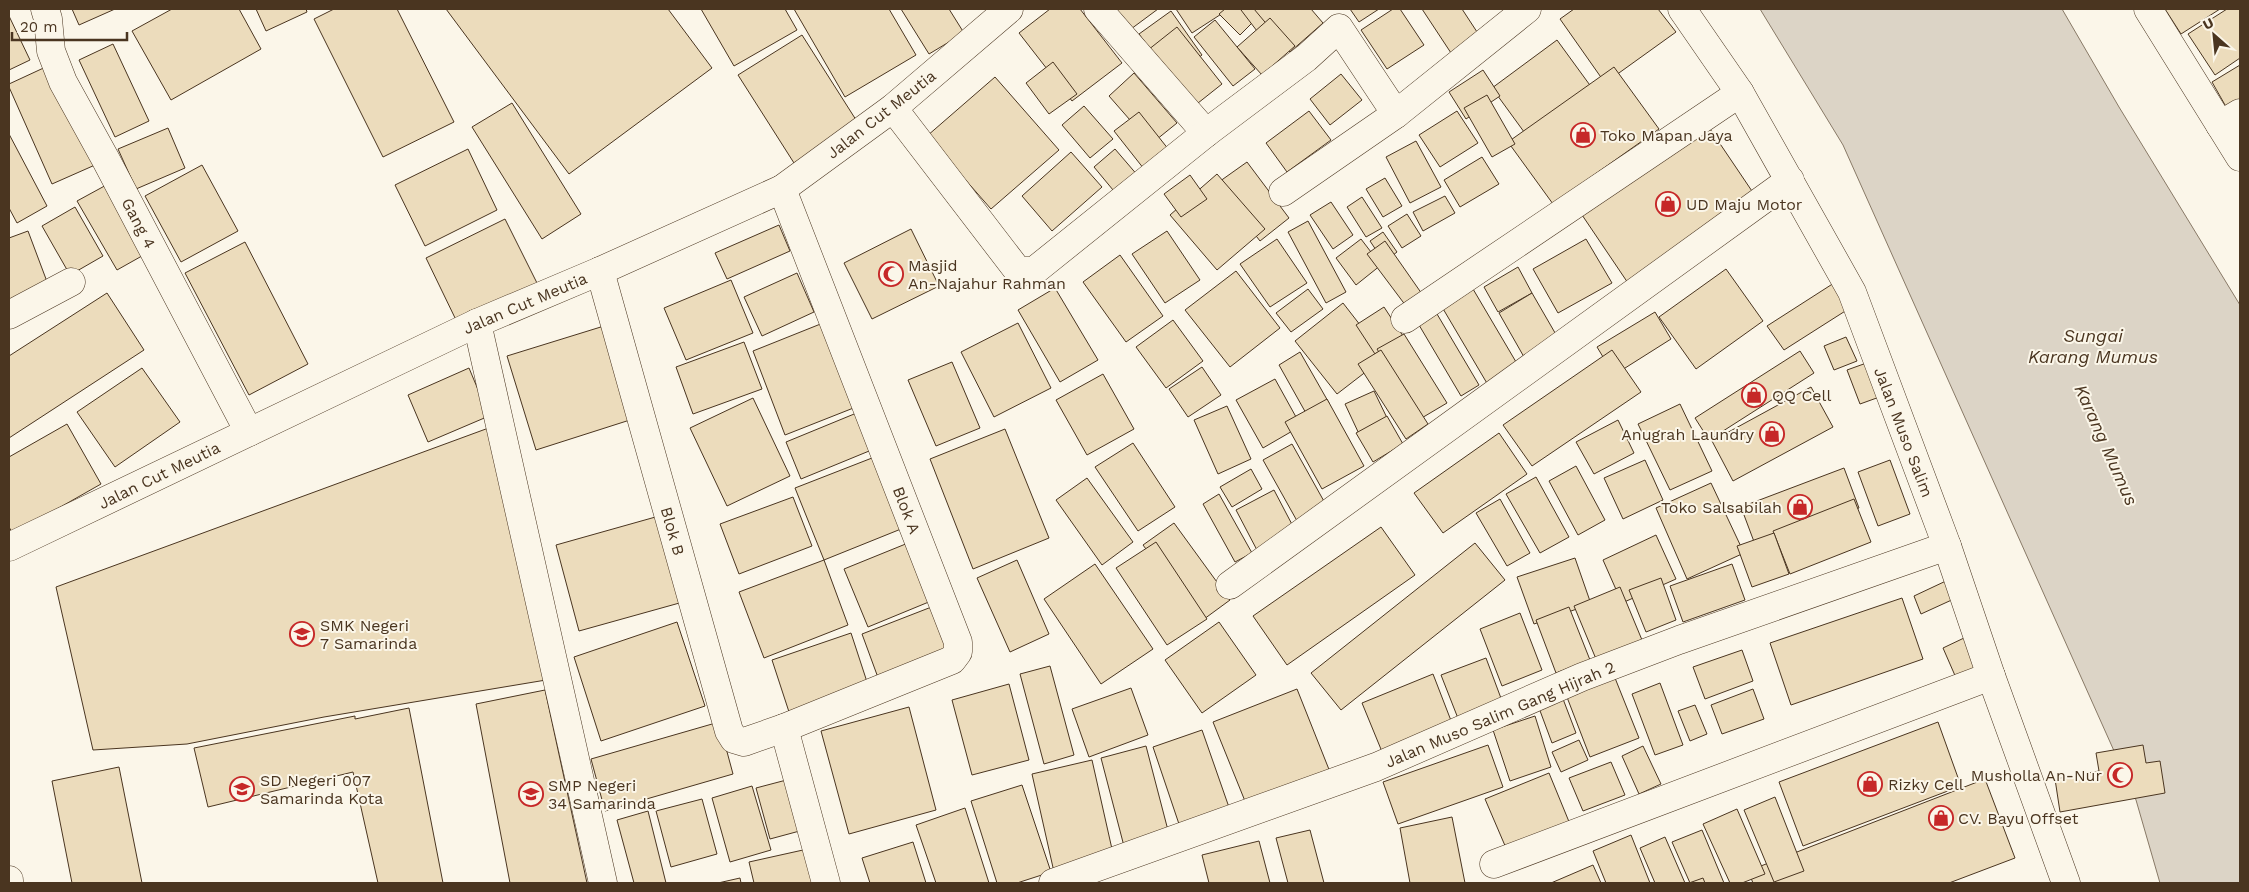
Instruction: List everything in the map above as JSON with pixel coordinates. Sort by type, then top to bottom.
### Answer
[{"type":"street","name":"Gang 4","points":[[45,9],[48,19],[51,51],[63,82],[249,432]]},
{"type":"street","name":"Jalan Cut Meutia","points":[[9,547],[477,323],[600,271],[782,189],[893,108],[1009,9]]},
{"type":"street","points":[[1098,9],[1206,132]]},
{"type":"street","points":[[1283,192],[1396,114],[1526,9]]},
{"type":"street","name":"Jalan Muso Salim","points":[[1682,9],[1740,93],[1852,292],[1947,546],[2064,883]]},
{"type":"street","points":[[2148,9],[2230,119],[2240,157]]},
{"type":"street","points":[[893,108],[1018,271],[1034,271],[1052,259],[1206,132],[1306,58],[1333,18],[1396,114]]},
{"type":"street","points":[[1405,320],[1740,93]]},
{"type":"street","points":[[1230,585],[1790,180]]},
{"type":"street","name":"Blok A","points":[[782,189],[958,642],[958,652],[952,660],[784,728]]},
{"type":"street","name":"Blok B","points":[[600,271],[729,731],[734,739],[744,742],[784,728]]},
{"type":"street","points":[[9,315],[71,282]]},
{"type":"street","points":[[477,323],[603,883]]},
{"type":"street","name":"Jalan Muso Salim Gang Hijrah 2","points":[[1053,883],[1376,767],[1582,677],[1661,647],[1947,546]]},
{"type":"street","points":[[1494,864],[1991,676]]},
{"type":"street","points":[[784,728],[826,883]]},
{"type":"water","name":"Sungai Karang Mumus","points":[[1760,9],[2062,9],[2119,107],[2240,305],[2240,883],[2160,883],[2136,800],[1843,145]]},
{"type":"building","points":[[72,9],[115,9],[79,25]]},
{"type":"building","points":[[172,9],[239,9],[261,49],[171,100],[132,31]]},
{"type":"building","points":[[256,9],[306,9],[307,12],[266,31]]},
{"type":"building","points":[[334,9],[397,9],[454,122],[383,157],[314,19]]},
{"type":"building","points":[[446,9],[668,9],[712,68],[569,174]]},
{"type":"building","points":[[701,9],[785,9],[797,30],[734,66]]},
{"type":"building","points":[[794,9],[889,9],[916,55],[845,97]]},
{"type":"building","points":[[901,9],[949,9],[964,33],[929,54]]},
{"type":"building","points":[[1050,9],[1080,9],[1122,63],[1072,101],[1019,33]]},
{"type":"building","points":[[1116,9],[1158,9],[1131,29]]},
{"type":"building","points":[[1176,9],[1229,9],[1192,33]]},
{"type":"building","points":[[1225,9],[1243,9],[1254,21],[1240,35],[1219,14]]},
{"type":"building","points":[[1254,9],[1311,9],[1323,23],[1290,52]]},
{"type":"building","points":[[1263,9],[1272,20],[1257,31],[1241,10]]},
{"type":"building","points":[[1350,9],[1379,9],[1359,22]]},
{"type":"building","points":[[1393,9],[1400,9],[1424,45],[1387,69],[1361,30]]},
{"type":"building","points":[[1422,9],[1462,9],[1481,38],[1453,56]]},
{"type":"building","points":[[1574,9],[1658,9],[1676,32],[1605,83],[1560,19]]},
{"type":"building","points":[[2165,9],[2220,9],[2181,34]]},
{"type":"building","points":[[2227,9],[2240,9],[2240,58],[2215,75],[2188,34]]},
{"type":"building","points":[[1171,11],[1202,55],[1171,78],[1139,34]]},
{"type":"building","points":[[9,16],[30,60],[9,70]]},
{"type":"building","points":[[1270,18],[1295,46],[1262,75],[1237,47]]},
{"type":"building","points":[[1215,20],[1255,69],[1233,86],[1194,37]]},
{"type":"building","points":[[1177,27],[1222,84],[1193,107],[1148,50]]},
{"type":"building","points":[[802,35],[858,123],[794,163],[738,75]]},
{"type":"building","points":[[1557,40],[1592,88],[1527,136],[1492,88]]},
{"type":"building","points":[[113,44],[149,121],[115,137],[79,60]]},
{"type":"building","points":[[1053,62],[1077,94],[1049,114],[1026,83]]},
{"type":"building","points":[[50,65],[95,165],[52,184],[9,87],[9,84]]},
{"type":"building","points":[[2240,65],[2240,105],[2229,112],[2212,82]]},
{"type":"building","name":"Toko Mapan Jaya","points":[[1614,67],[1659,129],[1553,204],[1508,142]]},
{"type":"building","points":[[1483,70],[1500,96],[1466,119],[1449,92]]},
{"type":"building","points":[[1134,73],[1177,123],[1151,144],[1109,96]]},
{"type":"building","points":[[1341,74],[1362,100],[1330,125],[1310,99]]},
{"type":"building","points":[[995,77],[1059,150],[991,209],[927,136]]},
{"type":"building","points":[[1487,95],[1515,144],[1492,157],[1464,108]]},
{"type":"building","points":[[512,103],[581,214],[542,239],[472,127]]},
{"type":"building","points":[[1084,106],[1113,139],[1090,158],[1062,125]]},
{"type":"building","points":[[1309,111],[1331,140],[1287,172],[1266,143]]},
{"type":"building","points":[[1457,111],[1478,143],[1440,167],[1419,135]]},
{"type":"building","points":[[1139,112],[1169,150],[1144,169],[1114,131]]},
{"type":"building","name":"UD Maju Motor","points":[[1706,123],[1758,200],[1630,286],[1578,209]]},
{"type":"building","points":[[168,128],[185,168],[136,189],[118,149]]},
{"type":"building","points":[[9,134],[47,206],[17,223],[9,208]]},
{"type":"building","points":[[1416,141],[1441,187],[1410,203],[1386,157]]},
{"type":"building","points":[[468,149],[497,210],[425,246],[395,185]]},
{"type":"building","points":[[1115,149],[1139,177],[1118,196],[1094,167]]},
{"type":"building","points":[[1071,152],[1102,187],[1052,231],[1022,196]]},
{"type":"building","points":[[1482,157],[1499,184],[1460,207],[1444,180]]},
{"type":"building","points":[[1247,162],[1289,218],[1260,241],[1216,184]]},
{"type":"building","points":[[202,165],[238,231],[181,262],[145,196]]},
{"type":"building","points":[[1217,174],[1265,229],[1217,270],[1170,215]]},
{"type":"building","points":[[1190,175],[1207,199],[1181,217],[1164,194]]},
{"type":"building","points":[[1385,178],[1402,206],[1383,217],[1366,189]]},
{"type":"building","points":[[110,183],[149,252],[117,270],[77,201]]},
{"type":"building","points":[[1445,196],[1455,213],[1423,231],[1413,212]]},
{"type":"building","points":[[1362,197],[1382,228],[1366,237],[1347,207]]},
{"type":"building","points":[[1331,202],[1353,235],[1333,249],[1310,215]]},
{"type":"building","points":[[75,207],[103,256],[70,275],[42,226]]},
{"type":"building","points":[[1407,214],[1421,236],[1402,248],[1388,226]]},
{"type":"building","points":[[505,219],[537,283],[457,322],[426,258]]},
{"type":"building","points":[[1308,221],[1346,292],[1326,303],[1288,232]]},
{"type":"building","points":[[779,225],[790,251],[727,279],[715,253]]},
{"type":"building","name":"Masjid An-Najahur Rahman","points":[[911,229],[939,286],[872,319],[844,263]]},
{"type":"building","points":[[28,231],[49,287],[9,302],[9,238]]},
{"type":"building","points":[[1167,231],[1200,280],[1165,303],[1132,254]]},
{"type":"building","points":[[1383,232],[1397,252],[1384,262],[1370,241]]},
{"type":"building","points":[[1277,239],[1307,283],[1270,307],[1240,264]]},
{"type":"building","points":[[1361,239],[1381,265],[1356,285],[1336,258]]},
{"type":"building","points":[[1586,239],[1612,283],[1558,313],[1533,269]]},
{"type":"building","points":[[1385,241],[1422,294],[1406,306],[1367,254]]},
{"type":"building","points":[[245,242],[308,364],[249,395],[185,273]]},
{"type":"building","points":[[1120,255],[1163,316],[1126,342],[1083,282]]},
{"type":"building","points":[[1518,267],[1532,293],[1498,312],[1484,287]]},
{"type":"building","points":[[1726,269],[1763,321],[1696,369],[1659,317]]},
{"type":"building","points":[[1236,271],[1280,328],[1230,367],[1185,310]]},
{"type":"building","points":[[797,273],[814,312],[762,336],[744,297]]},
{"type":"building","points":[[731,280],[753,333],[686,360],[664,308]]},
{"type":"building","points":[[1834,283],[1850,308],[1784,350],[1767,326]]},
{"type":"building","points":[[1055,288],[1098,360],[1060,382],[1018,310]]},
{"type":"building","points":[[1308,289],[1323,309],[1291,332],[1276,313]]},
{"type":"building","points":[[1473,289],[1519,367],[1488,385],[1442,307]]},
{"type":"building","points":[[107,293],[144,350],[9,438],[9,356]]},
{"type":"building","points":[[1532,293],[1558,338],[1524,357],[1499,313]]},
{"type":"building","points":[[1343,303],[1385,357],[1337,394],[1295,341]]},
{"type":"building","points":[[1384,307],[1403,336],[1375,354],[1356,325]]},
{"type":"building","points":[[1655,312],[1671,339],[1614,375],[1597,347]]},
{"type":"building","points":[[1437,314],[1479,385],[1461,396],[1419,325]]},
{"type":"building","points":[[1173,320],[1203,361],[1166,388],[1136,347]]},
{"type":"building","points":[[823,323],[856,407],[785,435],[753,351]]},
{"type":"building","points":[[1018,323],[1051,388],[994,417],[961,352]]},
{"type":"building","points":[[604,326],[633,419],[536,450],[507,356]]},
{"type":"building","points":[[1404,334],[1447,403],[1420,419],[1377,349]]},
{"type":"building","points":[[1846,337],[1857,361],[1834,370],[1824,346]]},
{"type":"building","points":[[744,342],[762,389],[693,414],[676,367]]},
{"type":"building","points":[[1381,350],[1428,424],[1406,439],[1358,364]]},
{"type":"building","points":[[1612,350],[1641,392],[1532,466],[1503,425]]},
{"type":"building","name":"QQ Cell","points":[[1800,351],[1814,373],[1709,440],[1695,418]]},
{"type":"building","points":[[1300,352],[1329,403],[1307,415],[1279,365]]},
{"type":"building","points":[[1872,361],[1885,395],[1860,404],[1847,370]]},
{"type":"building","points":[[952,362],[980,428],[936,446],[908,380]]},
{"type":"building","points":[[1202,367],[1221,395],[1188,417],[1169,389]]},
{"type":"building","points":[[142,368],[180,422],[115,467],[77,412]]},
{"type":"building","points":[[469,368],[489,416],[428,442],[408,395]]},
{"type":"building","points":[[1103,374],[1134,429],[1087,455],[1056,400]]},
{"type":"building","points":[[1275,379],[1301,426],[1263,448],[1236,400]]},
{"type":"building","name":"Anugrah Laundry","points":[[1811,387],[1833,427],[1733,481],[1712,441]]},
{"type":"building","points":[[1374,391],[1389,422],[1360,436],[1345,404]]},
{"type":"building","points":[[753,398],[790,476],[727,506],[690,428]]},
{"type":"building","points":[[1327,399],[1364,466],[1322,489],[1285,422]]},
{"type":"building","points":[[1680,404],[1712,471],[1670,490],[1638,424]]},
{"type":"building","points":[[1227,406],[1251,459],[1218,474],[1194,420]]},
{"type":"building","points":[[859,412],[874,449],[801,479],[786,442]]},
{"type":"building","points":[[1387,416],[1403,444],[1373,462],[1356,433]]},
{"type":"building","points":[[1618,420],[1634,453],[1594,474],[1576,442]]},
{"type":"building","points":[[67,424],[101,484],[13,534],[9,527],[9,457]]},
{"type":"building","name":"SMK Negeri 7 Samarinda","points":[[494,426],[546,680],[324,717],[187,744],[93,750],[56,587]]},
{"type":"building","points":[[1005,429],[1049,538],[973,569],[930,459]]},
{"type":"building","points":[[1499,433],[1527,474],[1443,533],[1414,493]]},
{"type":"building","points":[[1133,443],[1175,507],[1138,531],[1095,467]]},
{"type":"building","points":[[1292,444],[1330,512],[1301,528],[1263,460]]},
{"type":"building","points":[[872,458],[901,529],[824,560],[795,488]]},
{"type":"building","points":[[1645,460],[1663,500],[1623,519],[1604,478]]},
{"type":"building","points":[[1890,460],[1910,514],[1878,526],[1858,472]]},
{"type":"building","points":[[1576,466],[1605,520],[1578,535],[1549,481]]},
{"type":"building","name":"Toko Salsabilah","points":[[1844,468],[1859,508],[1756,547],[1741,507]]},
{"type":"building","points":[[1251,469],[1262,489],[1232,507],[1220,487]]},
{"type":"building","points":[[1536,477],[1569,537],[1540,553],[1506,494]]},
{"type":"building","points":[[1087,478],[1133,542],[1102,565],[1056,500]]},
{"type":"building","points":[[1711,483],[1744,553],[1687,579],[1656,508]]},
{"type":"building","points":[[1274,490],[1296,532],[1258,552],[1236,510]]},
{"type":"building","points":[[1219,494],[1252,553],[1235,562],[1203,504]]},
{"type":"building","points":[[793,497],[812,546],[739,574],[720,524]]},
{"type":"building","points":[[1500,499],[1530,553],[1507,566],[1476,513]]},
{"type":"building","points":[[1854,499],[1871,542],[1790,574],[1773,531]]},
{"type":"building","points":[[659,516],[683,602],[579,631],[556,545]]},
{"type":"building","points":[[1174,523],[1230,600],[1200,622],[1143,545]]},
{"type":"building","points":[[1381,527],[1415,575],[1287,665],[1253,616]]},
{"type":"building","points":[[1774,533],[1789,574],[1752,587],[1737,546]]},
{"type":"building","points":[[1656,535],[1676,579],[1622,603],[1603,560]]},
{"type":"building","points":[[913,541],[936,599],[868,627],[844,569]]},
{"type":"building","points":[[1156,542],[1207,619],[1167,645],[1116,568]]},
{"type":"building","points":[[1475,543],[1505,580],[1341,710],[1311,673]]},
{"type":"building","points":[[1575,558],[1591,604],[1534,624],[1517,577]]},
{"type":"building","points":[[824,560],[848,625],[764,658],[739,592]]},
{"type":"building","points":[[1017,560],[1049,634],[1010,652],[977,578]]},
{"type":"building","points":[[1095,564],[1153,649],[1101,684],[1044,599]]},
{"type":"building","points":[[1732,564],[1745,600],[1683,622],[1670,586]]},
{"type":"building","points":[[1661,578],[1676,620],[1646,632],[1629,590]]},
{"type":"building","points":[[1948,580],[1956,598],[1921,614],[1914,596]]},
{"type":"building","points":[[1620,587],[1642,640],[1596,659],[1574,606]]},
{"type":"building","points":[[1902,598],[1923,659],[1791,705],[1770,643]]},
{"type":"building","points":[[934,606],[953,654],[880,683],[862,634]]},
{"type":"building","points":[[1569,607],[1590,660],[1556,673],[1536,620]]},
{"type":"building","points":[[1520,613],[1542,670],[1502,686],[1480,629]]},
{"type":"building","points":[[677,622],[705,706],[601,741],[574,657]]},
{"type":"building","points":[[1219,622],[1256,675],[1202,713],[1165,660]]},
{"type":"building","points":[[851,633],[870,691],[791,718],[772,660]]},
{"type":"building","points":[[1964,638],[1981,678],[1960,687],[1943,648]]},
{"type":"building","points":[[1742,650],[1753,681],[1705,699],[1693,667]]},
{"type":"building","points":[[1486,658],[1505,709],[1461,726],[1441,675]]},
{"type":"building","points":[[1050,666],[1074,755],[1044,764],[1020,674]]},
{"type":"building","points":[[1613,673],[1639,738],[1590,757],[1565,692]]},
{"type":"building","points":[[1433,674],[1455,731],[1385,759],[1362,703]]},
{"type":"building","points":[[1660,683],[1683,745],[1655,755],[1632,694]]},
{"type":"building","points":[[1009,684],[1029,760],[972,775],[952,700]]},
{"type":"building","points":[[1131,688],[1148,735],[1089,757],[1072,709]]},
{"type":"building","points":[[1297,689],[1332,777],[1249,811],[1213,722]]},
{"type":"building","points":[[1753,689],[1764,719],[1722,734],[1711,705]]},
{"type":"building","name":"SMP Negeri 34 Samarinda","points":[[545,690],[587,883],[510,883],[476,704]]},
{"type":"building","points":[[1563,699],[1576,733],[1552,743],[1539,708]]},
{"type":"building","points":[[1695,705],[1707,734],[1690,741],[1678,711]]},
{"type":"building","points":[[909,707],[936,810],[849,834],[821,731]]},
{"type":"building","name":"SD Negeri 007 Samarinda Kota","points":[[409,708],[443,883],[378,883],[353,772],[208,807],[194,748],[355,716],[355,719]]},
{"type":"building","points":[[1535,716],[1551,767],[1510,781],[1493,730]]},
{"type":"building","points":[[719,722],[733,774],[605,811],[591,759]]},
{"type":"building","name":"Rizky Cell","points":[[1938,722],[1961,786],[1803,846],[1779,782]]},
{"type":"building","points":[[1202,730],[1231,813],[1181,830],[1153,747]]},
{"type":"building","points":[[1579,740],[1588,760],[1561,772],[1552,752]]},
{"type":"building","points":[[1488,745],[1503,787],[1398,824],[1383,782]]},
{"type":"building","name":"Musholla An-Nur","points":[[2143,745],[2146,763],[2160,761],[2165,793],[2060,812],[2055,779],[2099,771],[2096,753]]},
{"type":"building","points":[[1146,746],[1170,838],[1125,850],[1101,758]]},
{"type":"building","points":[[1643,746],[1661,784],[1639,794],[1622,756]]},
{"type":"building","points":[[1092,760],[1114,858],[1054,872],[1032,774]]},
{"type":"building","points":[[1611,762],[1625,795],[1583,811],[1569,778]]},
{"type":"building","points":[[119,767],[142,883],[72,883],[52,781]]},
{"type":"building","points":[[1549,773],[1572,829],[1509,855],[1485,799]]},
{"type":"building","points":[[794,778],[807,829],[770,839],[756,788]]},
{"type":"building","name":"CV. Bayu Offset","points":[[1985,779],[2015,858],[1949,883],[1753,883],[1748,871]]},
{"type":"building","points":[[1022,785],[1051,872],[1017,883],[997,883],[971,801]]},
{"type":"building","points":[[752,786],[771,850],[730,862],[712,798]]},
{"type":"building","points":[[1775,797],[1804,871],[1774,882],[1744,810]]},
{"type":"building","points":[[702,799],[717,854],[671,867],[656,811]]},
{"type":"building","points":[[965,808],[989,883],[936,883],[916,825]]},
{"type":"building","points":[[1737,809],[1765,874],[1742,883],[1730,883],[1703,824]]},
{"type":"building","points":[[648,811],[666,883],[634,883],[617,820]]},
{"type":"building","points":[[1452,817],[1465,883],[1410,883],[1400,828]]},
{"type":"building","points":[[1310,830],[1324,883],[1288,883],[1276,838]]},
{"type":"building","points":[[1702,830],[1724,883],[1690,883],[1672,842]]},
{"type":"building","points":[[1631,835],[1650,883],[1606,883],[1593,851]]},
{"type":"building","points":[[1665,837],[1685,883],[1655,883],[1640,848]]},
{"type":"building","points":[[1259,841],[1270,883],[1209,883],[1202,855]]},
{"type":"building","points":[[913,842],[926,883],[870,883],[862,858]]},
{"type":"building","points":[[812,848],[819,883],[754,883],[749,862]]},
{"type":"building","points":[[1593,865],[1601,883],[1551,883]]},
{"type":"building","points":[[740,878],[741,883],[718,883]]},
{"type":"building","points":[[1703,878],[1705,883],[1689,883]]},
{"type":"place","name":"Toko Mapan Jaya","points":[[1583,135]]},
{"type":"place","name":"UD Maju Motor","points":[[1668,204]]},
{"type":"place","name":"Masjid An-Najahur Rahman","points":[[891,274]]},
{"type":"place","name":"QQ Cell","points":[[1754,395]]},
{"type":"place","name":"Anugrah Laundry","points":[[1772,434]]},
{"type":"place","name":"Toko Salsabilah","points":[[1800,507]]},
{"type":"place","name":"SMK Negeri 7 Samarinda","points":[[302,634]]},
{"type":"place","name":"Musholla An-Nur","points":[[2120,775]]},
{"type":"place","name":"Rizky Cell","points":[[1870,784]]},
{"type":"place","name":"SD Negeri 007 Samarinda Kota","points":[[242,789]]},
{"type":"place","name":"SMP Negeri 34 Samarinda","points":[[531,794]]},
{"type":"place","name":"CV. Bayu Offset","points":[[1941,818]]},
{"type":"water label","name":"Karang Mumus","points":[[2106,445]]}]
